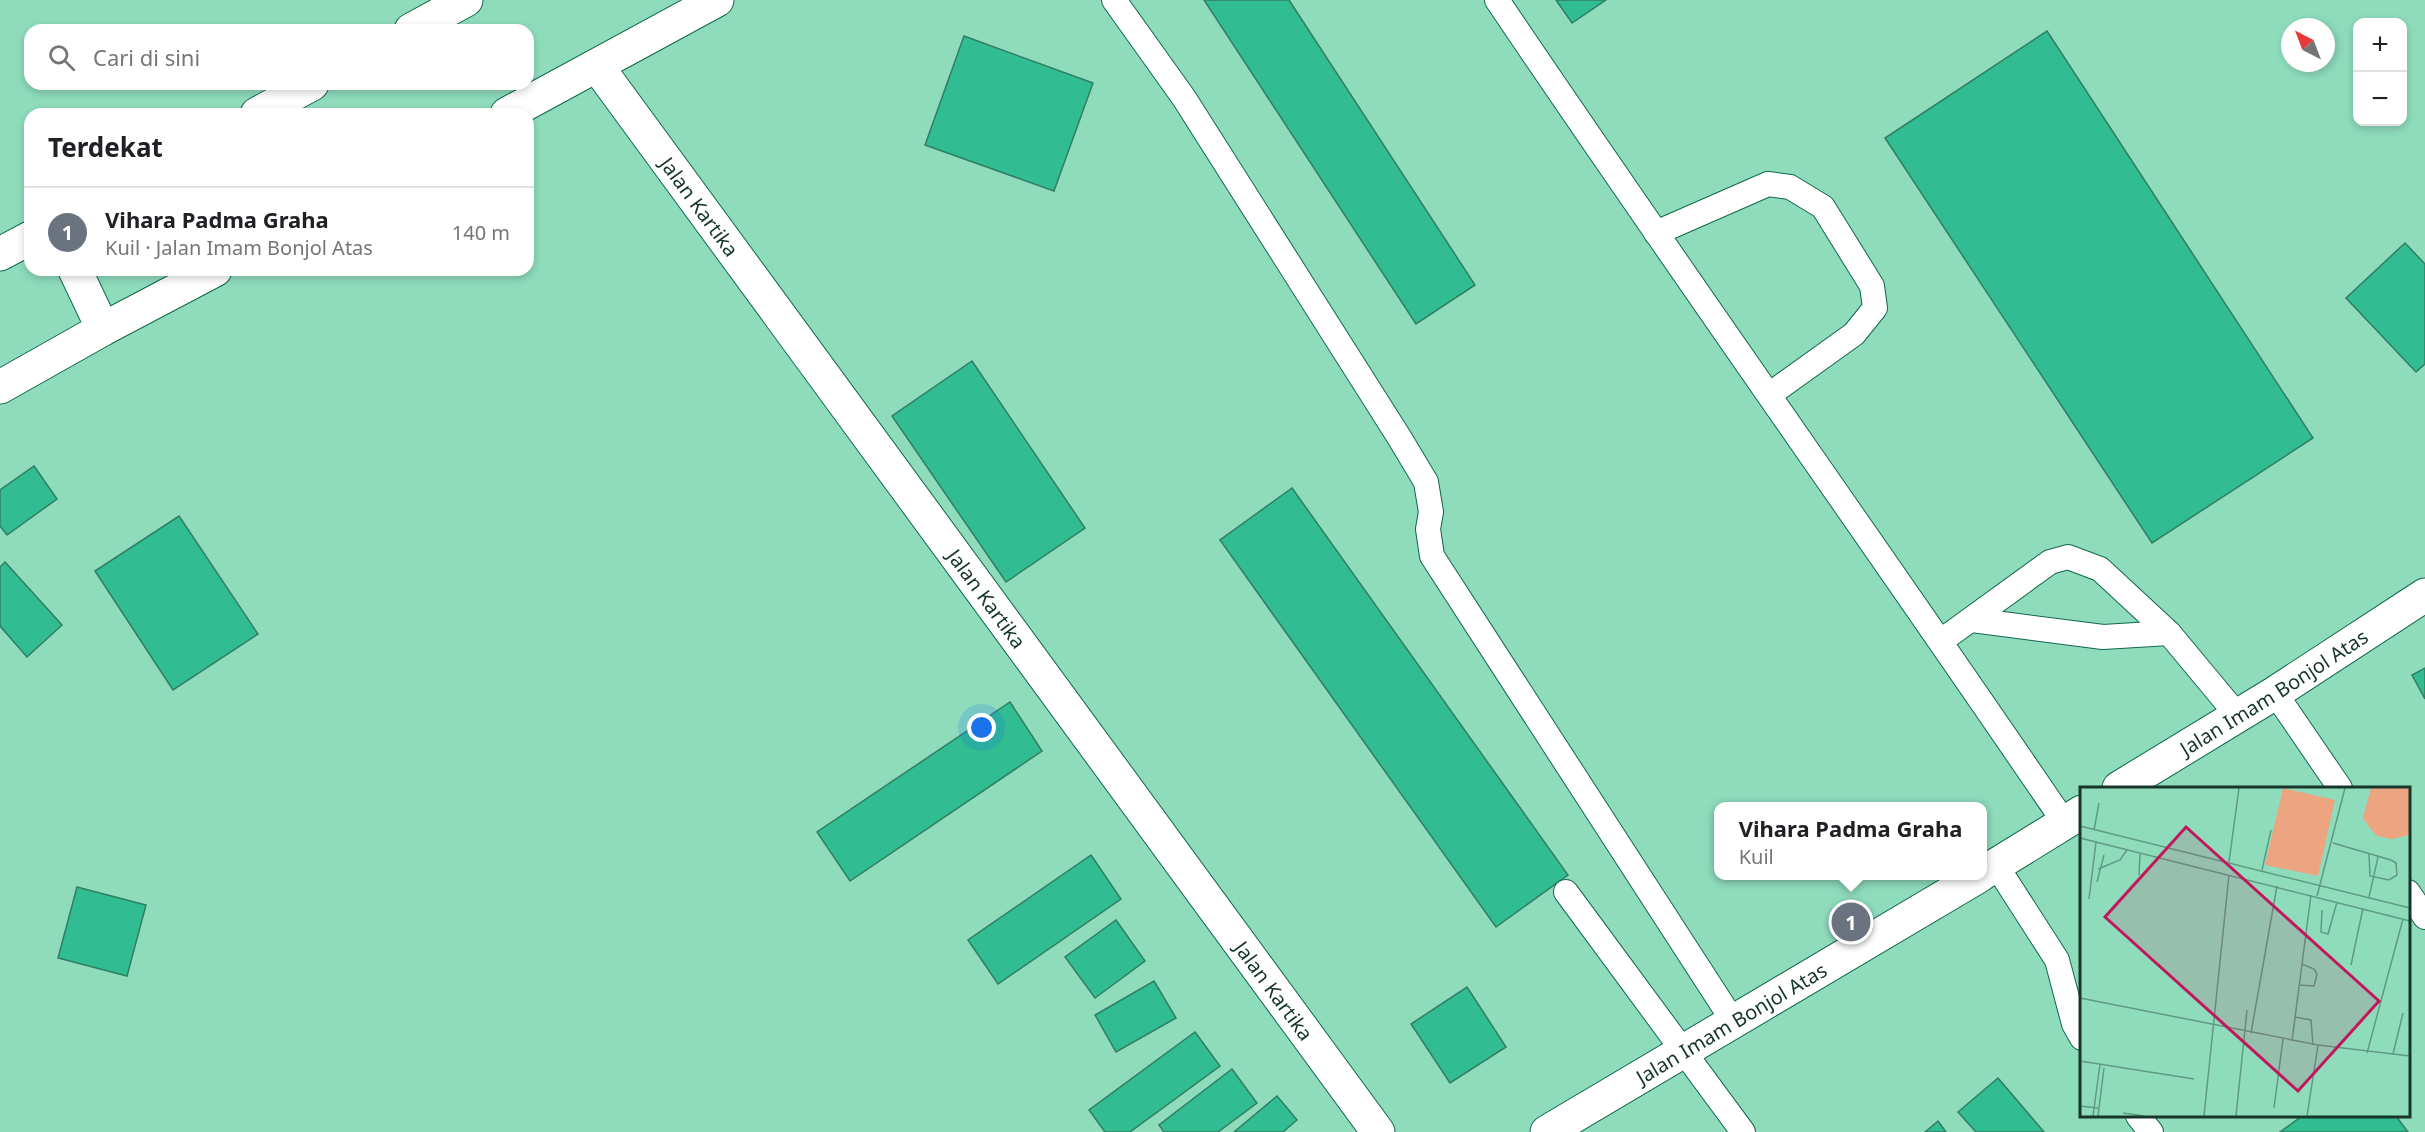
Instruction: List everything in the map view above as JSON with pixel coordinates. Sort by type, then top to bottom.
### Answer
[{"type":"street","points":[[422,24],[466,0]]},
{"type":"street","points":[[518,108],[717,0]]},
{"type":"street","name":"Jalan Kartika","points":[[597,66],[1378,1132]]},
{"type":"street","points":[[268,108],[301,90]]},
{"type":"street","points":[[0,254],[24,241]]},
{"type":"street","points":[[78,276],[103,329]]},
{"type":"street","points":[[0,387],[204,276]]},
{"type":"street","name":"Jalan Imam Bonjol Atas","points":[[2122,787],[2275,693],[2425,595]]},
{"type":"street","name":"Jalan Imam Bonjol Atas","points":[[1987,870],[2073,817]]},
{"type":"street","name":"Jalan Imam Bonjol Atas","points":[[1547,1132],[1971,880]]},
{"type":"lane","points":[[1114,0],[1184,98],[1399,437],[1426,482],[1431,512],[1428,529],[1432,556],[1733,1021]]},
{"type":"lane","points":[[1497,0],[1656,233],[1941,641],[2073,817]]},
{"type":"lane","points":[[1656,233],[1768,184],[1790,187],[1822,207],[1872,286],[1875,308],[1854,334],[1769,395]]},
{"type":"lane","points":[[1941,641],[2049,561],[2068,557],[2100,568],[2169,633],[2238,716]]},
{"type":"lane","points":[[1972,620],[2103,637],[2169,633]]},
{"type":"lane","points":[[2275,693],[2339,787]]},
{"type":"lane","points":[[1987,872],[2057,960],[2068,993],[2074,1024],[2080,1034]]},
{"type":"lane","points":[[1566,892],[1685,1049],[1743,1132]]},
{"type":"lane","points":[[2410,894],[2425,917]]},
{"type":"lane","points":[[2139,1117],[2151,1132]]},
{"type":"building","points":[[1204,0],[1289,0],[1475,285],[1416,324]]},
{"type":"building","points":[[1556,0],[1606,0],[1572,23]]},
{"type":"building","points":[[2047,31],[2313,438],[2152,543],[1885,138]]},
{"type":"building","points":[[964,36],[1093,83],[1054,191],[925,145]]},
{"type":"building","points":[[2405,243],[2425,264],[2425,364],[2416,372],[2346,298]]},
{"type":"building","points":[[972,361],[1085,528],[1006,582],[892,416]]},
{"type":"building","points":[[34,466],[57,499],[7,535],[0,526],[0,490]]},
{"type":"building","points":[[1292,488],[1568,875],[1496,927],[1220,540]]},
{"type":"building","points":[[179,516],[258,634],[173,690],[95,571]]},
{"type":"building","points":[[5,562],[62,625],[27,657],[0,626],[0,567]]},
{"type":"building","points":[[2425,668],[2425,699],[2412,675]]},
{"type":"building","points":[[1010,702],[1042,751],[850,881],[817,832]]},
{"type":"building","points":[[1091,855],[1121,899],[998,984],[968,940]]},
{"type":"building","points":[[77,887],[146,905],[127,976],[58,958]]},
{"type":"building","points":[[1116,920],[1145,961],[1095,998],[1065,957]]},
{"type":"building","points":[[1154,981],[1176,1018],[1116,1052],[1095,1015]]},
{"type":"building","points":[[1467,987],[1506,1047],[1450,1083],[1411,1024]]},
{"type":"building","points":[[1195,1032],[1220,1066],[1130,1132],[1105,1132],[1089,1110]]},
{"type":"building","points":[[1232,1069],[1257,1103],[1218,1132],[1164,1132],[1159,1125]]},
{"type":"building","points":[[1998,1078],[2044,1132],[1976,1132],[1958,1112]]},
{"type":"building","points":[[1277,1096],[1297,1120],[1283,1132],[1234,1132]]},
{"type":"building","points":[[2301,1117],[2397,1117],[2408,1132],[2280,1132]]},
{"type":"building","points":[[1938,1121],[1946,1132],[1925,1132]]},
{"type":"place","name":"Vihara Padma Graha","points":[[1851,922]]}]
